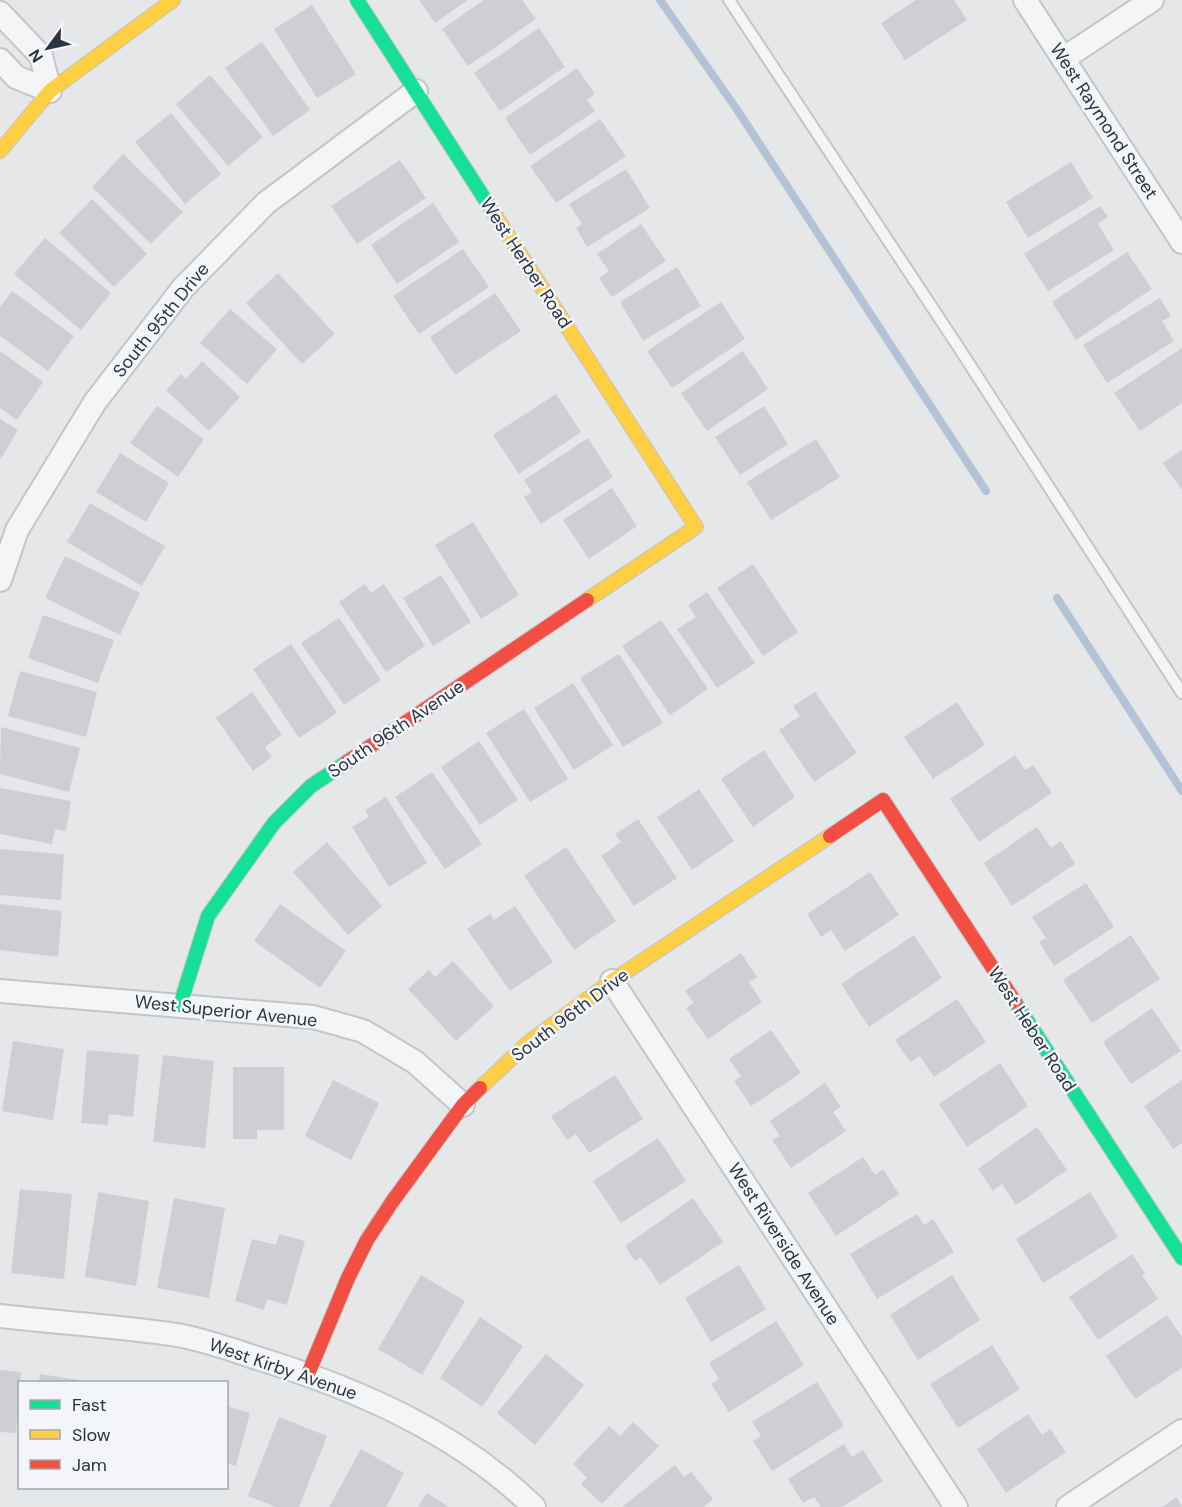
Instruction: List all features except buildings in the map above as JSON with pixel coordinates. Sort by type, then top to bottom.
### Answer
[{"type":"street","points":[[0,151],[50,91],[173,0]]},
{"type":"street","name":"West Herber Road","points":[[357,0],[696,527]]},
{"type":"street","name":"West Raymond Street","points":[[1025,0],[1182,242]]},
{"type":"street","points":[[1063,59],[1152,0]]},
{"type":"street","points":[[0,13],[41,56],[50,91]]},
{"type":"street","points":[[0,60],[16,77],[50,91]]},
{"type":"street","name":"South 95th Drive","points":[[0,580],[17,530],[95,402],[183,288],[266,202],[416,92]]},
{"type":"street","name":"South 96th Avenue","points":[[180,1005],[208,916],[274,823],[311,786],[696,527]]},
{"type":"street","name":"South 96th Drive","points":[[308,1374],[348,1278],[367,1240],[463,1105],[529,1042],[612,981],[883,800]]},
{"type":"street","name":"West Heber Road","points":[[883,800],[1182,1258]]},
{"type":"street","name":"West Riverside Avenue","points":[[612,981],[956,1507]]},
{"type":"street","name":"West Superior Avenue","points":[[0,991],[313,1017],[363,1031],[415,1062],[463,1105]]},
{"type":"street","name":"West Kirby Avenue","points":[[0,1316],[178,1335],[228,1348],[308,1374],[389,1408],[442,1437],[460,1448],[534,1507]]},
{"type":"street","points":[[1068,1507],[1182,1431]]},
{"type":"lane","points":[[729,0],[959,348],[1182,693]]},
{"type":"waterway","points":[[660,0],[738,111],[986,491]]},
{"type":"waterway","points":[[1057,598],[1182,791]]},
{"type":"traffic: fast","points":[[357,0],[495,215]]},
{"type":"traffic: fast","points":[[180,1005],[208,916],[274,823],[311,786],[347,762]]},
{"type":"traffic: fast","points":[[1015,1002],[1182,1258]]},
{"type":"traffic: slow","points":[[0,151],[50,91],[173,0]]},
{"type":"traffic: slow","points":[[495,215],[696,527],[587,600]]},
{"type":"traffic: slow","points":[[480,1088],[529,1042],[612,981],[830,836]]},
{"type":"traffic: jam","points":[[347,762],[587,600]]},
{"type":"traffic: jam","points":[[830,836],[883,800],[1015,1002]]},
{"type":"traffic: jam","points":[[308,1374],[348,1278],[367,1240],[463,1105],[480,1088]]}]
